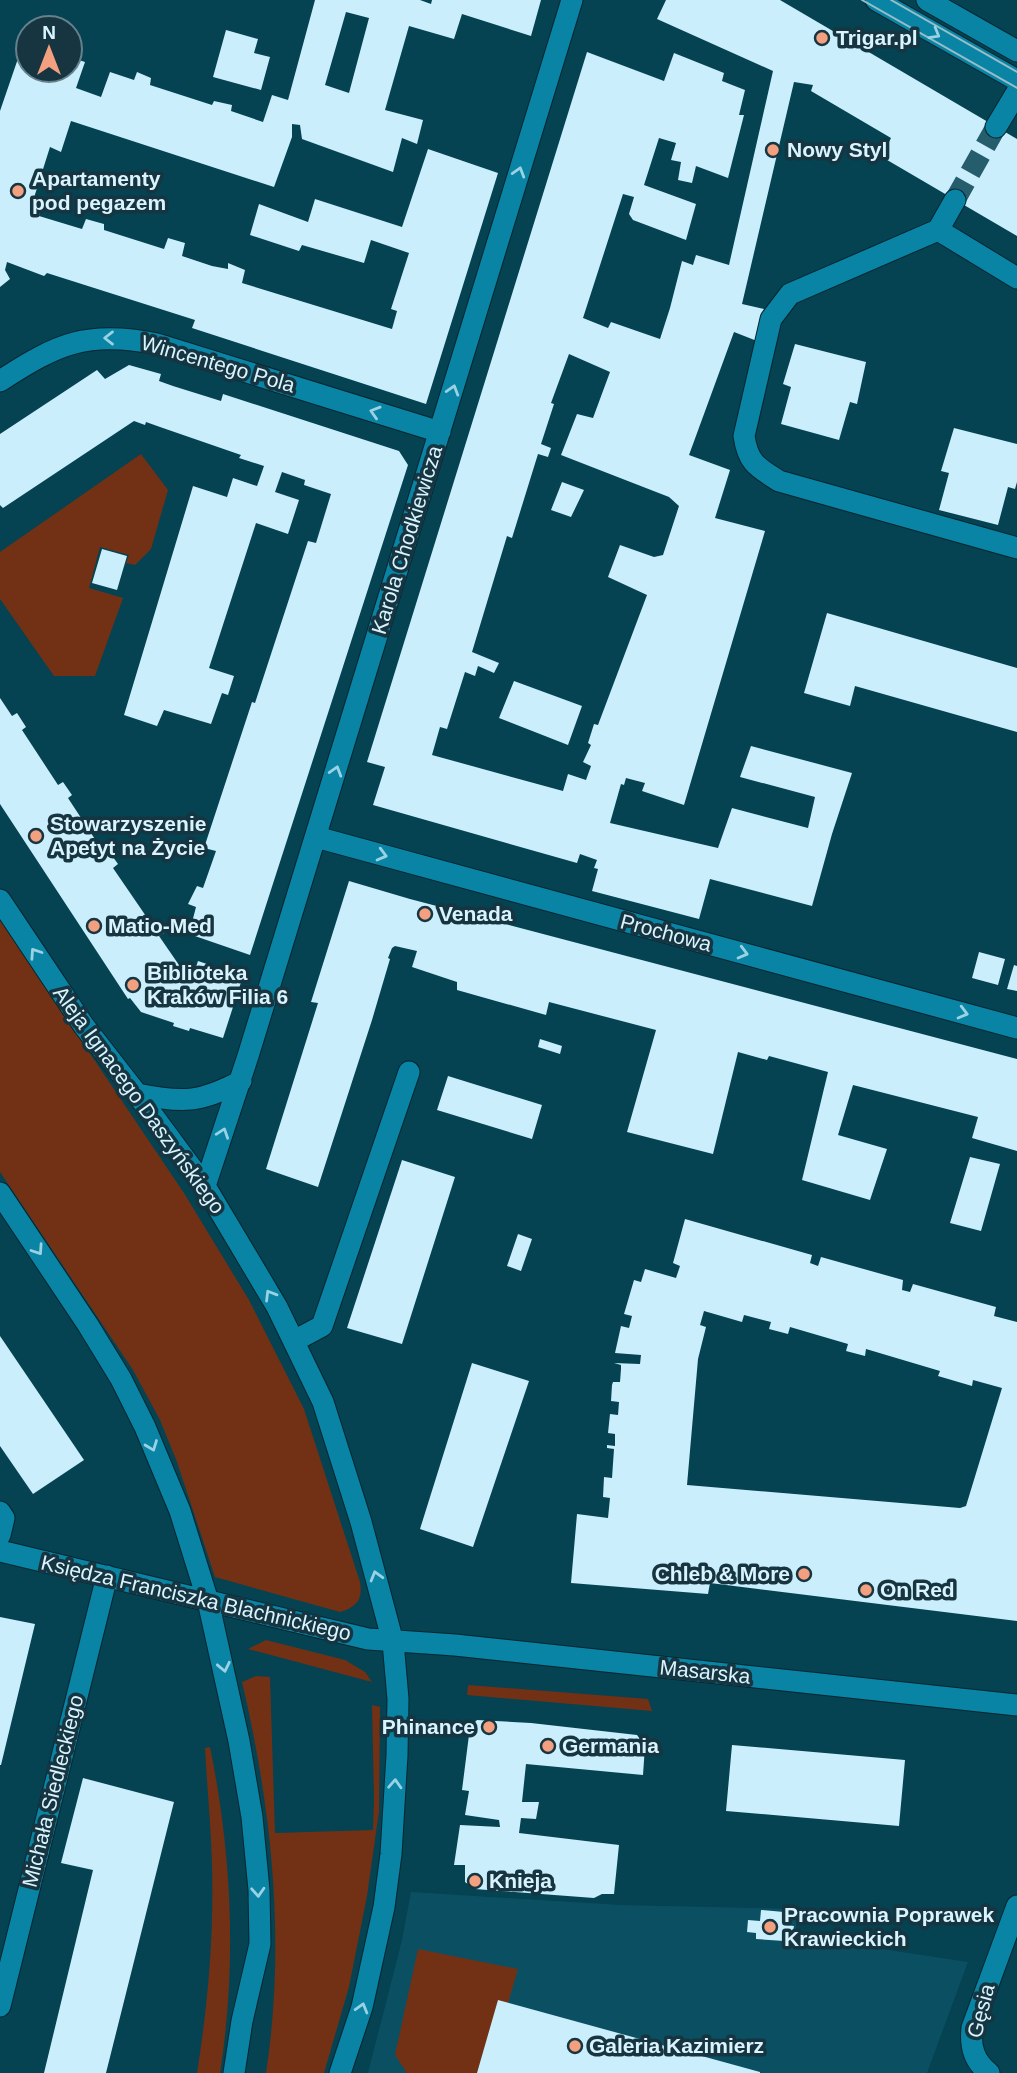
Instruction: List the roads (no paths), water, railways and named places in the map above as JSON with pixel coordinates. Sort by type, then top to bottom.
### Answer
[{"type":"street","name":"Karola Chodkiewicza","points":[[205,1186],[316,837],[572,0]]},
{"type":"street","points":[[876,0],[1017,80]]},
{"type":"street","points":[[927,0],[1017,51]]},
{"type":"street","points":[[996,127],[1017,92]]},
{"type":"street","points":[[955,200],[938,230],[790,294],[771,319],[744,436],[746,452],[751,463],[787,484],[1017,548]]},
{"type":"street","points":[[938,230],[1017,278]]},
{"type":"street","name":"Wincentego Pola","points":[[0,381],[38,356],[65,345],[94,338],[127,338],[158,344],[440,432]]},
{"type":"street","name":"Prochowa","points":[[316,837],[1017,1028]]},
{"type":"street","name":"Aleja Ignacego Daszyńskiego","points":[[0,900],[84,1026],[205,1186],[277,1307],[323,1402],[340,1452],[393,1642],[398,1699],[391,1854],[384,1907],[371,1974],[340,2073]]},
{"type":"street","points":[[294,1341],[323,1326],[409,1072]]},
{"type":"street","points":[[137,1094],[167,1100],[188,1100],[214,1095],[240,1081]]},
{"type":"street","points":[[0,1193],[121,1379],[145,1427],[180,1511],[208,1601],[239,1741],[252,1817],[259,1890],[260,1944],[242,2021],[234,2073]]},
{"type":"street","points":[[0,1513],[4,1518],[0,1535]]},
{"type":"street","name":"Księdza Franciszka Blachnickiego","points":[[0,1551],[368,1639],[393,1642]]},
{"type":"street","name":"Michała Siedleckiego","points":[[0,2006],[107,1576]]},
{"type":"street","name":"Masarska","points":[[393,1642],[482,1648],[1017,1705]]},
{"type":"street","name":"Gęsia","points":[[989,2073],[975,2057],[970,2045],[972,2028],[1017,1906]]},
{"type":"tunnel","points":[[955,200],[996,127]]},
{"type":"tram line","points":[[862,0],[1017,88]]},
{"type":"tram line","points":[[891,0],[1017,72]]},
{"type":"place","name":"Trigar.pl","points":[[822,38]]},
{"type":"place","name":"Nowy Styl","points":[[773,150]]},
{"type":"place","name":"Apartamenty pod pegazem","points":[[18,191]]},
{"type":"place","name":"Stowarzyszenie Apetyt na Życie","points":[[36,836]]},
{"type":"place","name":"Venada","points":[[425,914]]},
{"type":"place","name":"Matio-Med","points":[[94,926]]},
{"type":"place","name":"Biblioteka Kraków Filia 6","points":[[133,985]]},
{"type":"place","name":"Chleb & More","points":[[804,1574]]},
{"type":"place","name":"On Red","points":[[866,1590]]},
{"type":"place","name":"Phinance","points":[[489,1727]]},
{"type":"place","name":"Germania","points":[[548,1746]]},
{"type":"place","name":"Knieja","points":[[475,1881]]},
{"type":"place","name":"Pracownia Poprawek Krawieckich","points":[[770,1927]]},
{"type":"place","name":"Galeria Kazimierz","points":[[575,2046]]}]
